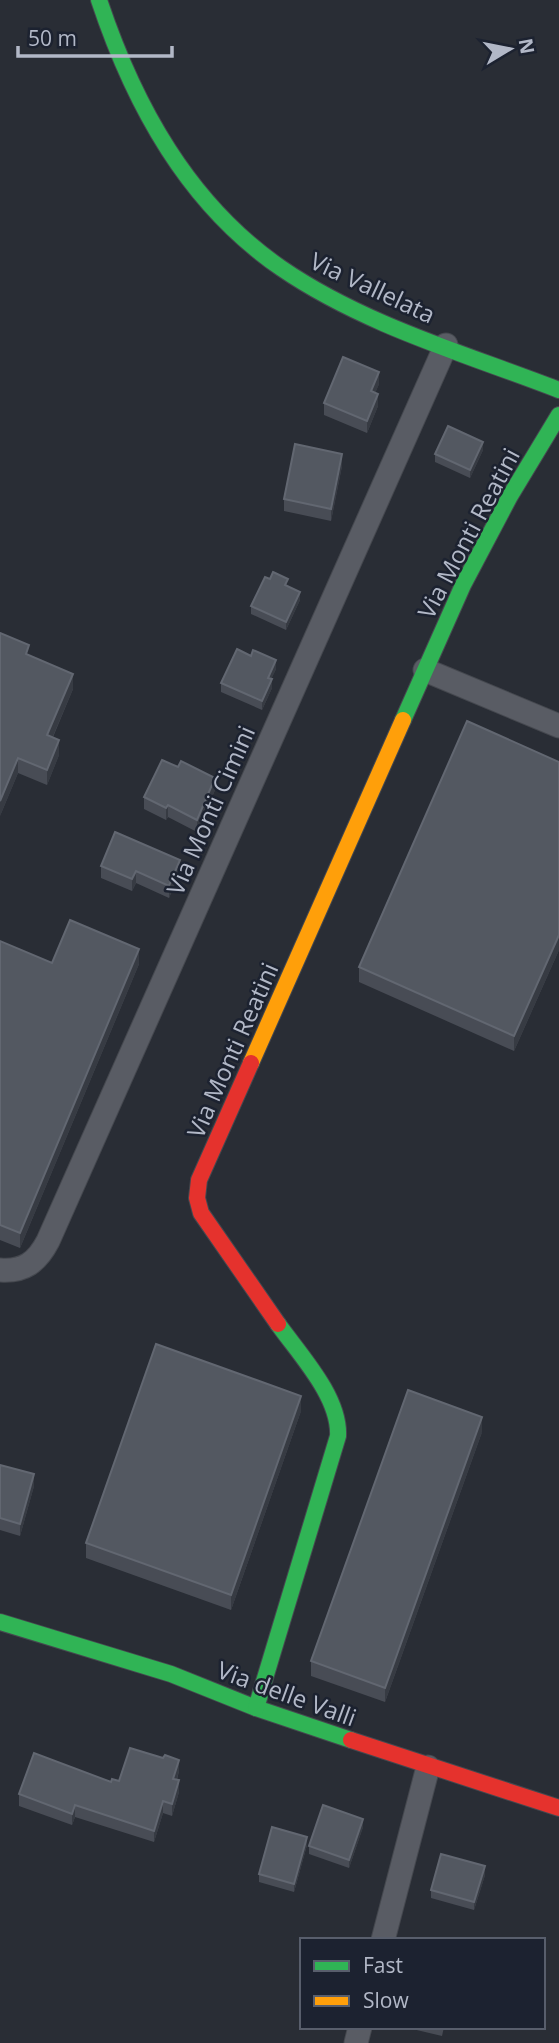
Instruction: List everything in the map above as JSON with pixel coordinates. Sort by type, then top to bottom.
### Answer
[{"type":"street","name":"Via Vallelata","points":[[99,0],[117,52],[149,120],[183,173],[219,216],[274,262],[321,292],[559,390]]},
{"type":"street","name":"Via Monti Cimini","points":[[0,1270],[17,1270],[31,1265],[48,1241],[446,345]]},
{"type":"street","name":"Via Monti Reatini","points":[[256,1708],[337,1443],[339,1428],[335,1409],[327,1394],[201,1213],[198,1190],[200,1180],[478,554],[559,415]]},
{"type":"street","points":[[425,670],[559,726]]},
{"type":"street","name":"Via delle Valli","points":[[0,1622],[172,1674],[256,1708],[428,1767],[559,1808]]},
{"type":"street","points":[[384,1938],[428,1767]]},
{"type":"building","points":[[343,357],[379,372],[371,391],[378,394],[367,421],[324,403]]},
{"type":"building","points":[[448,426],[483,442],[470,470],[435,454]]},
{"type":"building","points":[[295,444],[342,454],[331,509],[284,499]]},
{"type":"building","points":[[273,572],[288,579],[285,585],[300,592],[286,622],[251,606],[265,577],[270,579]]},
{"type":"building","points":[[0,633],[29,645],[26,654],[73,674],[47,735],[59,740],[47,770],[18,758],[0,801]]},
{"type":"building","points":[[237,649],[251,656],[253,650],[276,660],[268,678],[272,679],[262,701],[221,683]]},
{"type":"building","points":[[467,721],[559,762],[559,935],[514,1036],[359,967]]},
{"type":"building","points":[[162,760],[178,767],[181,761],[215,778],[197,820],[168,805],[166,808],[144,797]]},
{"type":"building","points":[[115,832],[180,860],[169,886],[136,871],[132,879],[101,866]]},
{"type":"building","points":[[70,920],[139,949],[20,1233],[0,1225],[0,941],[52,963]]},
{"type":"building","points":[[156,1344],[301,1396],[231,1595],[86,1543]]},
{"type":"building","points":[[408,1390],[482,1417],[385,1688],[311,1661]]},
{"type":"building","points":[[0,1465],[34,1474],[20,1524],[0,1518]]},
{"type":"building","points":[[130,1748],[179,1760],[173,1779],[179,1780],[172,1804],[163,1801],[154,1831],[75,1805],[72,1814],[19,1794],[34,1753],[111,1782],[112,1779],[119,1781]]},
{"type":"building","points":[[323,1805],[363,1819],[349,1860],[309,1846]]},
{"type":"building","points":[[272,1827],[307,1837],[294,1884],[259,1874]]},
{"type":"building","points":[[441,1854],[485,1866],[474,1902],[431,1890]]},
{"type":"traffic: fast","points":[[99,0],[129,77],[168,149],[218,214],[248,242],[281,268],[346,306],[416,337],[559,390]]},
{"type":"traffic: fast","points":[[403,720],[463,585],[510,496],[559,415]]},
{"type":"traffic: fast","points":[[256,1708],[338,1436],[333,1406],[326,1392],[278,1324]]},
{"type":"traffic: fast","points":[[0,1622],[171,1674],[256,1708],[351,1740]]},
{"type":"traffic: slow","points":[[251,1063],[403,720]]},
{"type":"traffic: jam","points":[[251,1063],[199,1180],[197,1198],[201,1213],[278,1324]]},
{"type":"traffic: jam","points":[[351,1740],[559,1808]]}]
